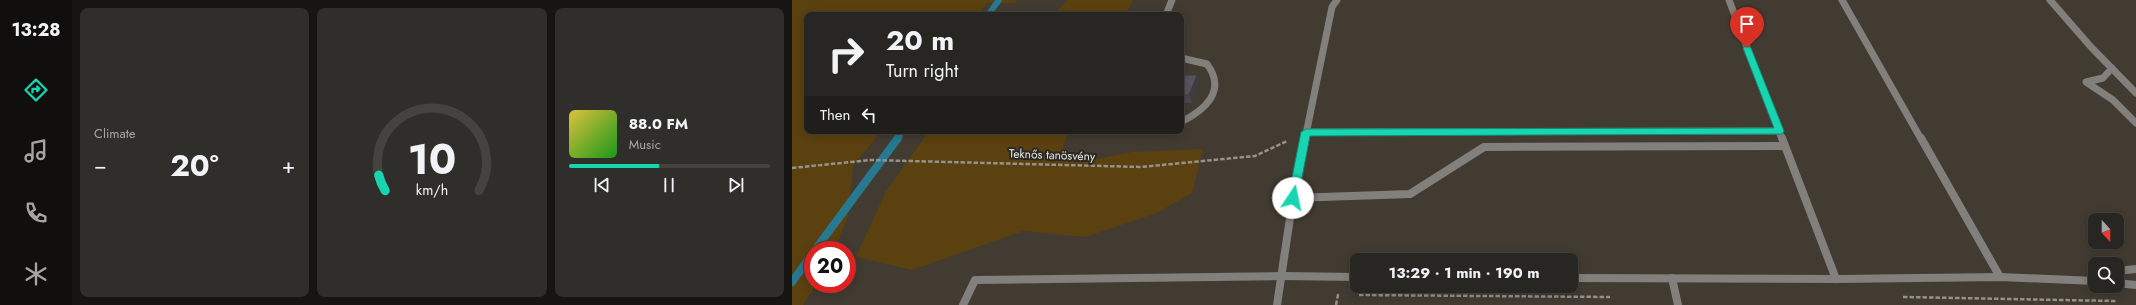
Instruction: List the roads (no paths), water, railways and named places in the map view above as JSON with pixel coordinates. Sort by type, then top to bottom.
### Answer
[{"type":"street","points":[[1167,12],[1172,0]]},
{"type":"street","points":[[1277,305],[1293,198],[1332,7],[1337,0]]},
{"type":"street","points":[[1729,0],[1836,279]]},
{"type":"street","points":[[1842,0],[2000,277]]},
{"type":"street","points":[[2050,0],[2091,47],[2136,93]]},
{"type":"street","points":[[1184,59],[1207,64],[1215,76],[1215,92],[1207,104],[1192,117],[1184,121]]},
{"type":"street","points":[[2112,68],[2104,78],[2086,82],[2103,91],[2116,101],[2136,124]]},
{"type":"street","points":[[1306,132],[1779,131]]},
{"type":"street","points":[[1293,198],[1410,194],[1484,147],[1785,146]]},
{"type":"street","points":[[2124,270],[2136,269]]},
{"type":"street","points":[[963,305],[974,280],[1282,276],[1350,277]]},
{"type":"street","points":[[1578,278],[1836,279],[2000,277],[2088,280]]},
{"type":"street","points":[[2079,279],[2088,277]]},
{"type":"street","points":[[1672,278],[1678,305]]},
{"type":"street","points":[[2124,284],[2136,285]]},
{"type":"waterway","points":[[990,12],[999,0]]},
{"type":"waterway","points":[[897,139],[901,134]]},
{"type":"waterway","points":[[822,241],[898,138]]},
{"type":"waterway","points":[[792,282],[804,265]]}]
